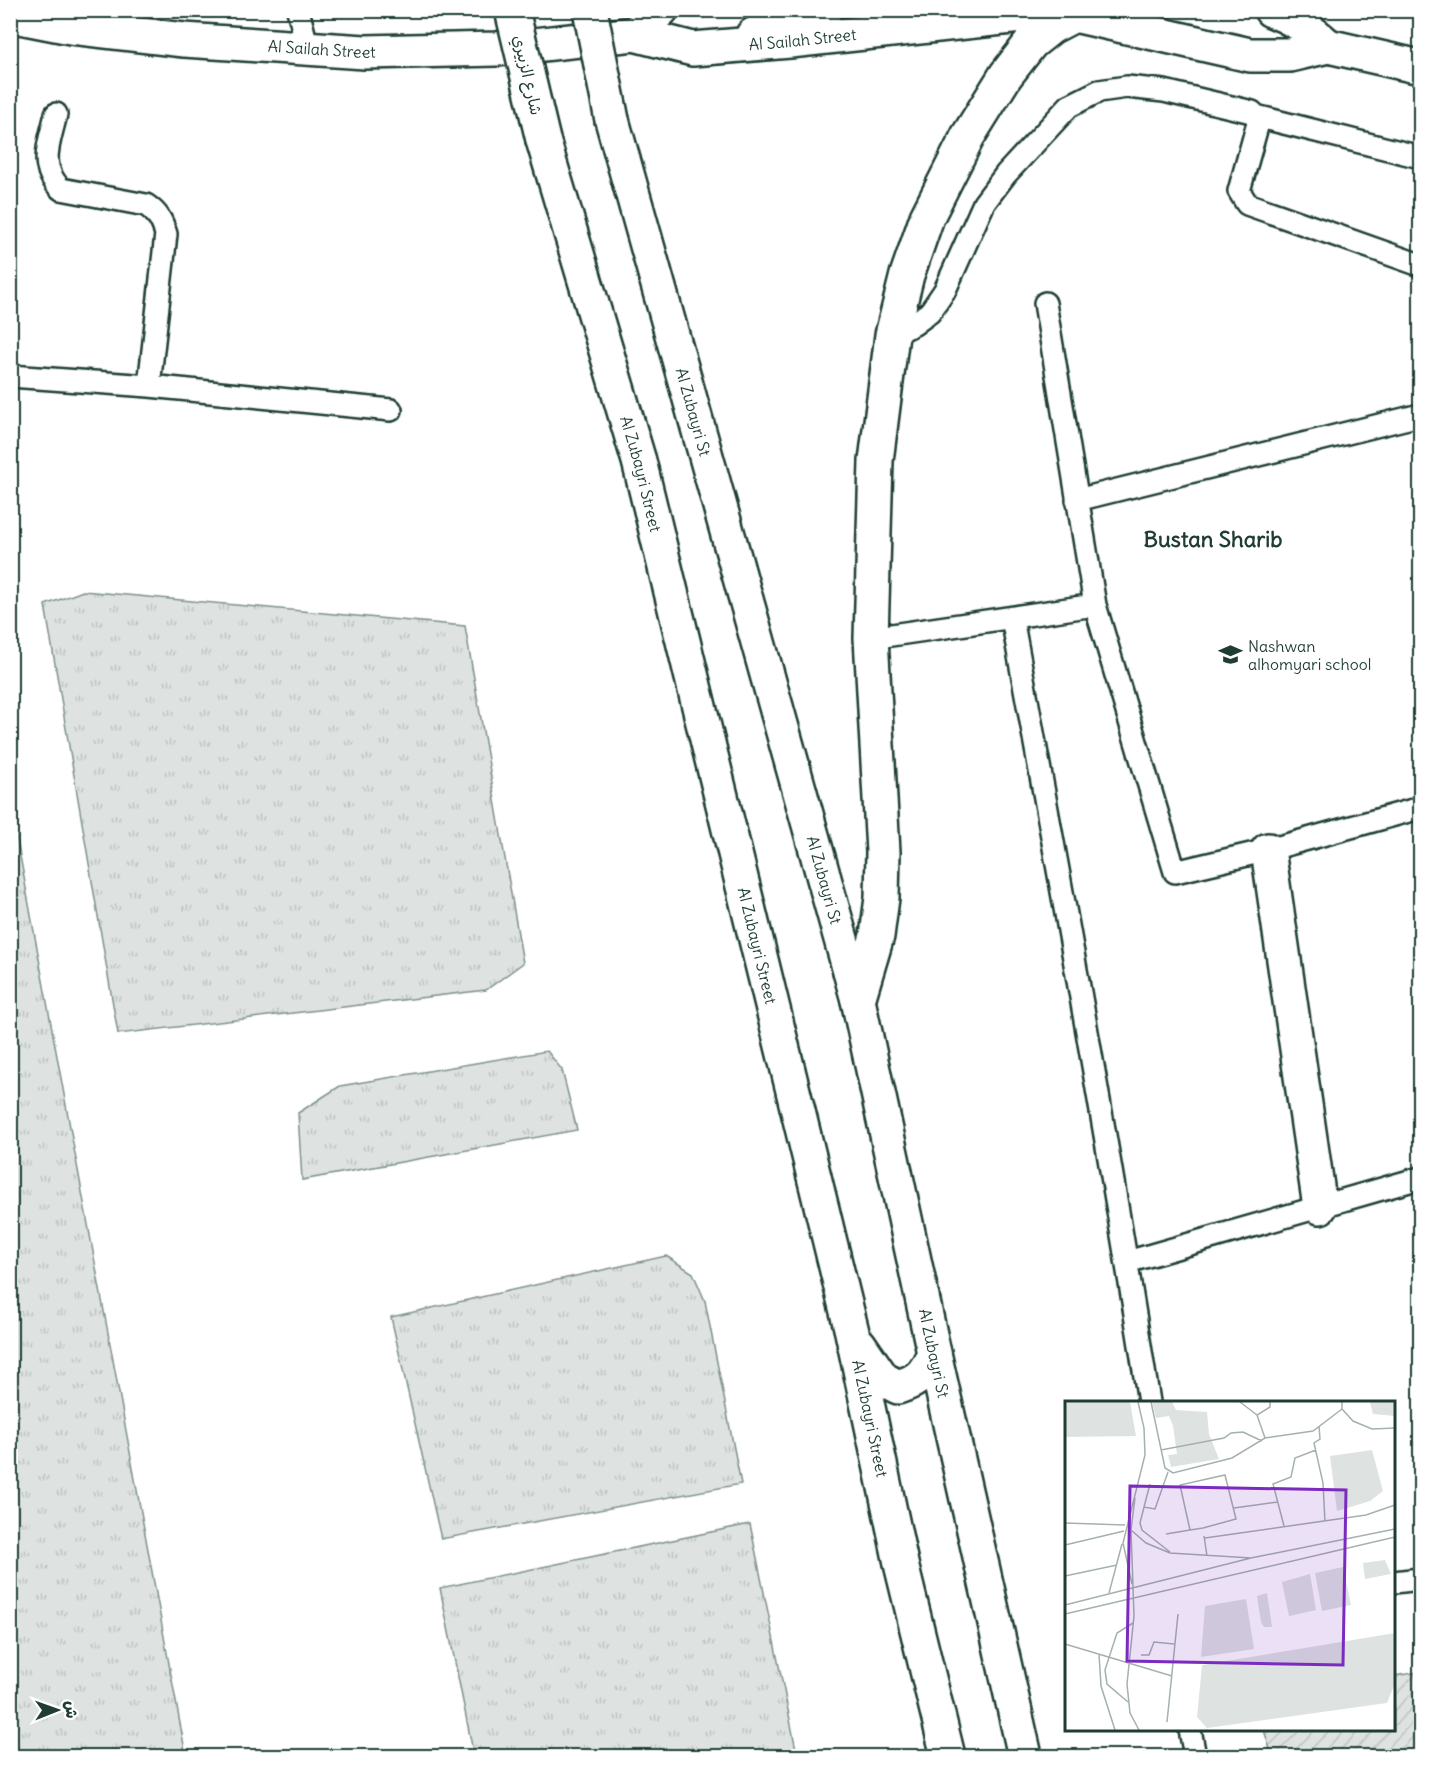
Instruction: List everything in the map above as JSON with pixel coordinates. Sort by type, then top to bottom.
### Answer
[{"type":"main road","name":"شارع الزبيري","points":[[512,10],[543,140]]},
{"type":"main road","name":"Al Zubayri St","points":[[590,10],[612,120],[858,1000],[934,1353],[1025,1756]]},
{"type":"main road","points":[[634,34],[661,10]]},
{"type":"main road","points":[[736,46],[777,22],[825,10]]},
{"type":"main road","name":"Al Sailah Street","points":[[1271,10],[1311,29],[1328,46]]},
{"type":"main road","name":"Al Sailah Street","points":[[10,15],[71,27],[184,40],[365,52],[497,49],[634,34],[693,49],[1021,16],[1074,15],[1250,55],[1290,54],[1328,46],[1420,67]]},
{"type":"main road","points":[[858,1000],[877,936],[882,898],[883,852],[871,638],[876,461],[892,335],[907,275],[927,217],[968,136],[1006,75],[1031,43],[1051,27],[1074,15]]},
{"type":"main road","name":"Al Zubayri Street","points":[[543,140],[639,461],[852,1332],[902,1568],[948,1756]]},
{"type":"main road","points":[[1268,850],[1320,1207]]},
{"type":"main road","points":[[852,1332],[883,1379],[898,1387],[912,1383],[925,1372],[934,1353]]},
{"type":"lane","points":[[298,10],[308,49]]},
{"type":"lane","points":[[892,335],[914,324],[930,312],[945,290],[984,203],[1006,174],[1069,106],[1099,91],[1127,87],[1176,93],[1243,109],[1256,116],[1420,157]]},
{"type":"lane","points":[[56,114],[46,162],[47,172],[53,181],[61,189],[146,205],[156,212],[162,222],[166,234],[149,386]]},
{"type":"lane","points":[[1256,116],[1258,123],[1239,191],[1247,204],[1420,265]]},
{"type":"lane","points":[[1045,303],[1095,605],[1175,872],[1268,850],[1420,808]]},
{"type":"lane","points":[[10,376],[149,386],[391,410]]},
{"type":"lane","points":[[1077,500],[1420,415]]},
{"type":"lane","points":[[871,638],[1095,605]]},
{"type":"lane","points":[[1011,618],[1077,971],[1149,1401]]},
{"type":"lane","points":[[1127,1262],[1420,1178]]},
{"type":"lane","points":[[1395,1582],[1420,1579]]},
{"type":"lane","points":[[1190,1731],[1195,1756]]},
{"type":"green space","points":[[83,591],[465,626],[523,963],[486,990],[118,1034],[45,605]]},
{"type":"green space","points":[[11,807],[186,1756],[11,1756]]},
{"type":"green space","points":[[547,1051],[562,1070],[577,1130],[302,1180],[298,1113],[340,1086]]},
{"type":"green space","points":[[666,1256],[693,1273],[705,1301],[741,1484],[441,1539],[391,1317]]},
{"type":"green space","points":[[750,1524],[797,1754],[782,1756],[474,1756],[440,1588]]},
{"type":"green space","points":[[1420,1672],[1420,1756],[1272,1756],[1264,1731],[1395,1731],[1395,1676]]},
{"type":"place","name":"Nashwan alhomyari school","points":[[1230,655]]},
{"type":"district","name":"Bustan Sharib","points":[[1213,539]]}]
